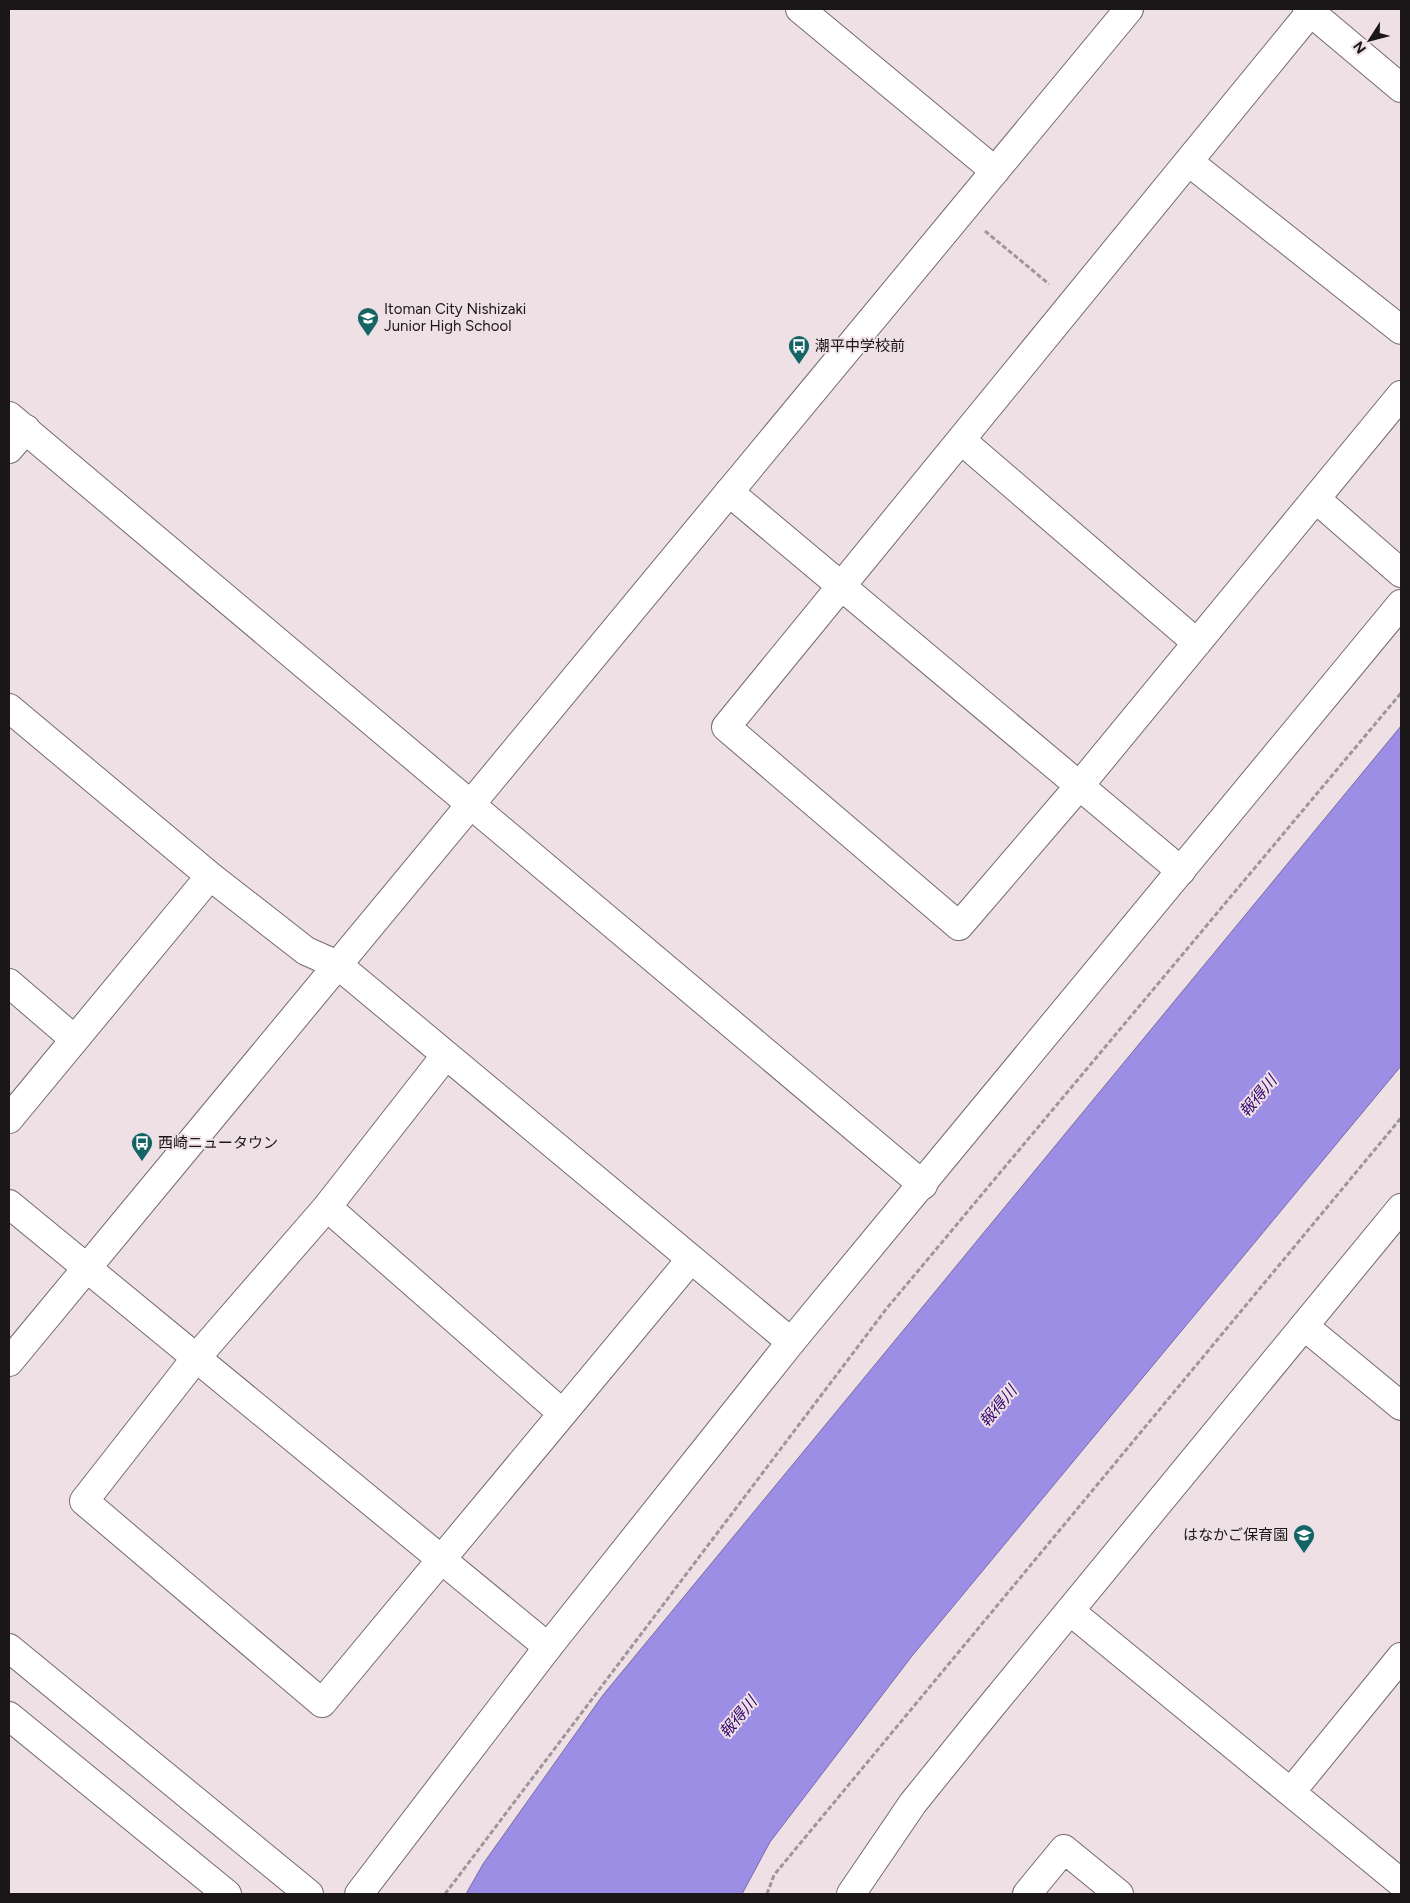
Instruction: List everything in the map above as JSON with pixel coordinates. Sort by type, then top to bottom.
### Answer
[{"type":"street","points":[[800,9],[995,171]]},
{"type":"street","points":[[9,1362],[1129,9]]},
{"type":"street","points":[[1401,88],[1310,10],[1073,304],[726,726],[959,926],[1080,785],[1401,395]]},
{"type":"street","points":[[1188,162],[1401,330]]},
{"type":"street","points":[[14,431],[471,804],[923,1185]]},
{"type":"street","points":[[961,440],[1197,643]]},
{"type":"street","points":[[729,492],[1181,871]]},
{"type":"street","points":[[1316,499],[1401,573]]},
{"type":"street","points":[[359,1894],[548,1647],[791,1342],[923,1185],[1401,604]]},
{"type":"street","points":[[9,708],[210,876],[306,952],[338,964],[791,1342]]},
{"type":"street","points":[[9,1119],[210,876]]},
{"type":"street","points":[[9,982],[74,1039]]},
{"type":"street","points":[[446,1055],[327,1207],[196,1358],[84,1501],[322,1703],[691,1259]]},
{"type":"street","points":[[9,1204],[548,1647]]},
{"type":"street","points":[[327,1207],[562,1414]]},
{"type":"street","points":[[851,1894],[913,1803],[1401,1208]]},
{"type":"street","points":[[1304,1326],[1401,1406]]},
{"type":"street","points":[[1070,1611],[1401,1883]]},
{"type":"street","points":[[9,1648],[309,1894]]},
{"type":"street","points":[[1291,1792],[1401,1658]]},
{"type":"street","points":[[9,1716],[227,1894]]},
{"type":"street","points":[[1028,1894],[1064,1849],[1119,1894]]},
{"type":"path","points":[[984,230],[1073,304]]},
{"type":"path","points":[[445,1894],[887,1308],[1401,693]]},
{"type":"path","points":[[767,1894],[774,1875],[1401,1118]]},
{"type":"water","name":"報得川","points":[[1401,726],[1401,1066],[912,1656],[770,1842],[742,1894],[466,1894],[483,1864],[603,1695]]},
{"type":"place","name":"Itoman City Nishizaki Junior High School","points":[[368,337]]},
{"type":"place","name":"潮平中学校前","points":[[799,365]]},
{"type":"place","name":"西崎ニュータウン","points":[[142,1162]]},
{"type":"place","name":"はなかご保育園","points":[[1304,1554]]}]
